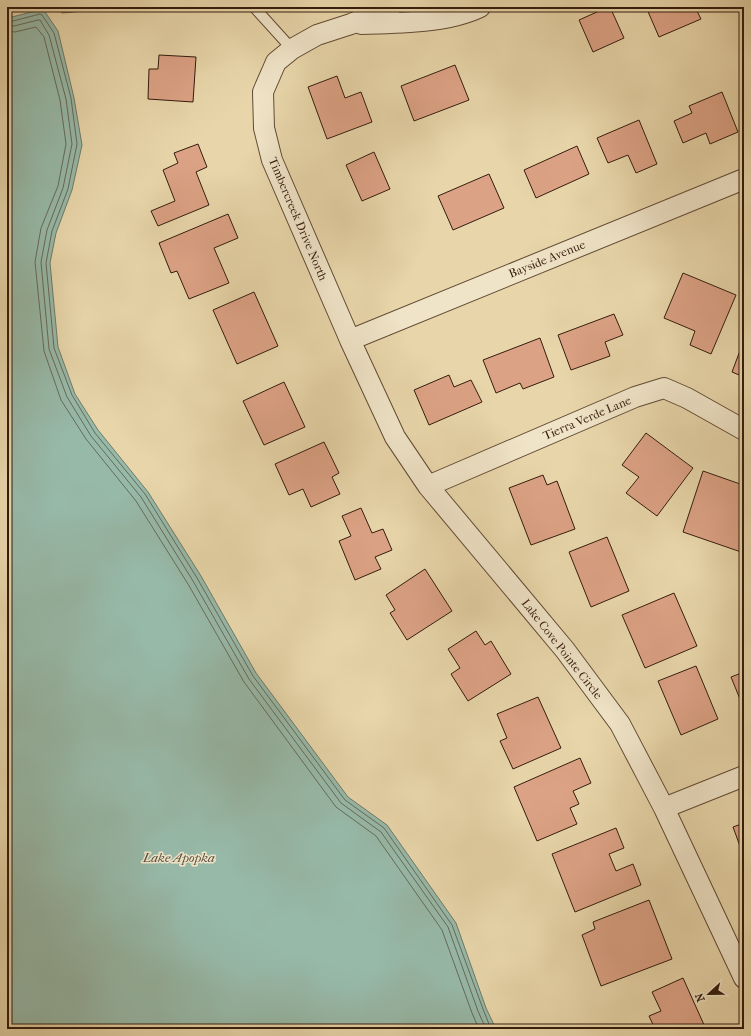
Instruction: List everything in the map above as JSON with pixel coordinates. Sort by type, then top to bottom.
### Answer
[{"type":"street","points":[[351,24],[391,7]]},
{"type":"street","points":[[351,24],[418,22],[469,12],[480,7]]},
{"type":"street","name":"Timbercreek Drive North","points":[[350,340],[272,160],[264,128],[263,92],[276,62],[292,49],[317,35],[351,24]]},
{"type":"street","name":"Bayside Avenue","points":[[350,340],[744,179]]},
{"type":"street","name":"Lake Cove Pointe Circle","points":[[350,340],[395,437],[428,486],[574,662],[620,724],[664,808],[744,978]]},
{"type":"street","name":"Tierra Verde Lane","points":[[428,486],[635,398],[664,388],[687,398],[744,430]]},
{"type":"street","points":[[664,808],[744,776]]},
{"type":"lane","points":[[254,7],[292,49]]},
{"type":"green space","points":[[57,7],[126,7],[62,13]]},
{"type":"water","name":"Lake Apopka","points":[[43,9],[58,31],[74,98],[82,145],[72,190],[56,233],[50,263],[58,347],[75,394],[98,430],[148,492],[201,576],[256,673],[348,797],[387,825],[456,923],[486,1008],[496,1029],[7,1029],[7,14],[12,17]]},
{"type":"building","points":[[610,7],[624,38],[593,52],[579,20]]},
{"type":"building","points":[[646,7],[695,7],[701,19],[659,37]]},
{"type":"building","points":[[159,55],[196,57],[193,102],[148,99],[149,69],[158,69]]},
{"type":"building","points":[[455,65],[469,100],[414,121],[401,86]]},
{"type":"building","points":[[337,76],[345,98],[361,92],[372,122],[327,139],[308,87]]},
{"type":"building","points":[[722,92],[738,132],[710,144],[706,133],[683,143],[674,121],[692,113],[689,106]]},
{"type":"building","points":[[639,120],[657,164],[636,173],[628,155],[608,163],[597,138]]},
{"type":"building","points":[[198,144],[207,167],[196,172],[209,205],[158,226],[151,211],[175,201],[163,170],[178,163],[174,153]]},
{"type":"building","points":[[577,146],[589,174],[536,198],[524,170]]},
{"type":"building","points":[[374,152],[390,189],[362,201],[346,165]]},
{"type":"building","points":[[489,174],[504,208],[453,230],[438,196]]},
{"type":"building","points":[[228,214],[238,238],[214,248],[229,283],[189,299],[177,271],[171,273],[159,243]]},
{"type":"building","points":[[683,273],[736,295],[711,354],[690,345],[695,331],[664,318]]},
{"type":"building","points":[[254,292],[278,346],[237,364],[213,310]]},
{"type":"building","points":[[614,314],[623,335],[605,342],[610,356],[571,370],[558,335]]},
{"type":"building","points":[[540,338],[554,377],[523,389],[520,383],[496,393],[483,360]]},
{"type":"building","points":[[744,340],[744,377],[732,372]]},
{"type":"building","points":[[449,375],[454,387],[471,380],[482,402],[429,425],[414,390]]},
{"type":"building","points":[[284,382],[305,427],[264,445],[243,401]]},
{"type":"building","points":[[646,433],[693,468],[657,516],[626,493],[639,477],[622,465]]},
{"type":"building","points":[[324,442],[339,473],[332,477],[340,494],[311,507],[303,489],[289,495],[275,464]]},
{"type":"building","points":[[703,471],[743,485],[740,492],[744,493],[744,553],[683,532]]},
{"type":"building","points":[[543,475],[547,485],[557,481],[575,529],[531,545],[509,488]]},
{"type":"building","points":[[361,508],[372,533],[383,529],[392,550],[375,557],[381,569],[355,580],[339,541],[351,536],[342,516]]},
{"type":"building","points":[[607,537],[629,591],[591,607],[569,552]]},
{"type":"building","points":[[425,569],[452,611],[407,640],[390,613],[395,610],[386,595]]},
{"type":"building","points":[[674,593],[697,646],[645,668],[622,615]]},
{"type":"building","points":[[476,631],[485,645],[491,641],[511,674],[468,701],[451,674],[460,668],[448,649]]},
{"type":"building","points":[[696,666],[718,719],[681,735],[658,681]]},
{"type":"building","points":[[744,672],[744,709],[731,677]]},
{"type":"building","points":[[538,697],[561,748],[513,769],[500,741],[507,738],[497,714]]},
{"type":"building","points":[[580,758],[591,783],[573,791],[579,804],[570,808],[577,824],[537,841],[514,787]]},
{"type":"building","points":[[744,823],[744,857],[733,827]]},
{"type":"building","points":[[616,828],[624,848],[609,854],[616,871],[633,864],[641,885],[575,912],[552,854]]},
{"type":"building","points":[[649,900],[672,959],[601,986],[582,935],[595,929],[593,922]]},
{"type":"building","points":[[683,978],[705,1027],[701,1029],[655,1029],[649,1016],[661,1011],[652,992]]}]
